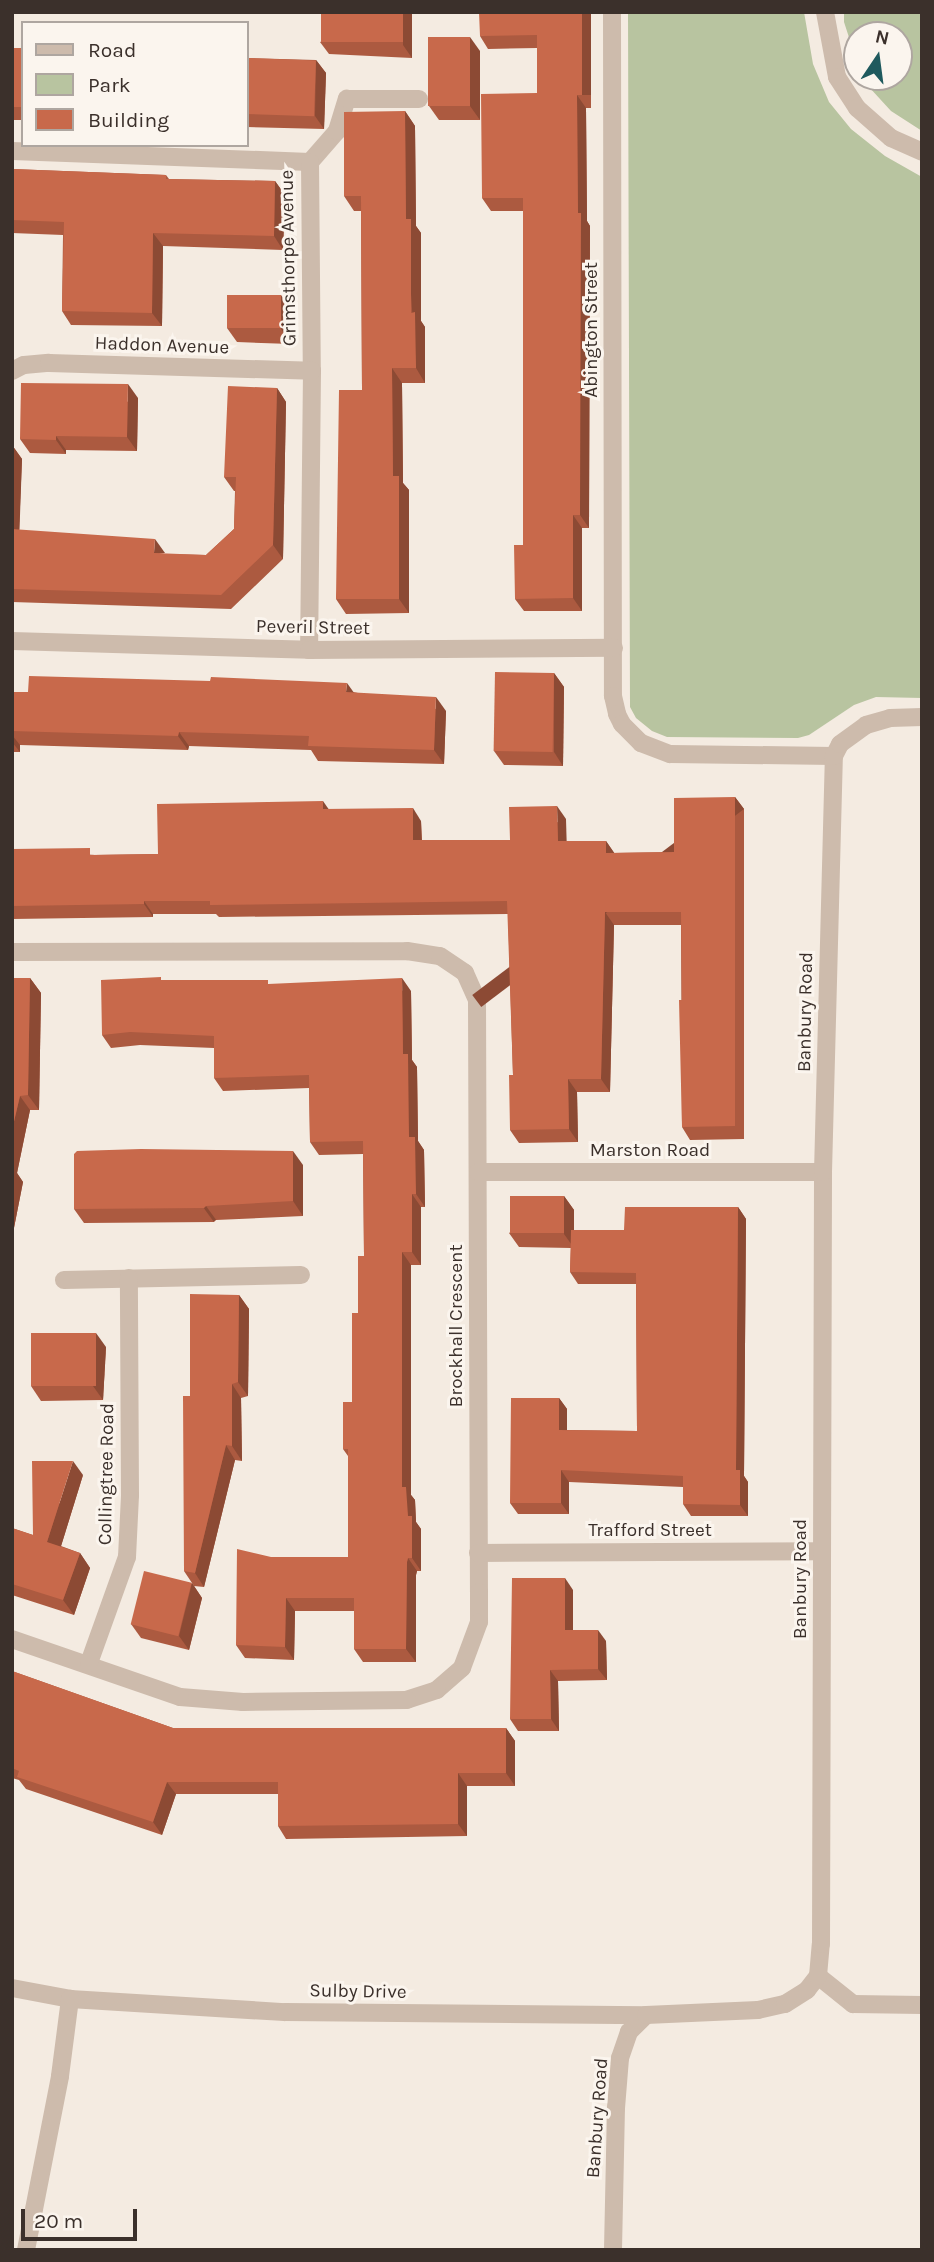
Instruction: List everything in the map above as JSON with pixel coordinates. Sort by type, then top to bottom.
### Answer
[{"type":"street","name":"Abington Street","points":[[612,12],[613,696],[617,714],[622,724],[641,743],[670,754],[834,756]]},
{"type":"street","points":[[825,12],[837,77],[857,108],[891,138],[922,152]]},
{"type":"street","points":[[310,162],[337,131],[347,99],[419,99]]},
{"type":"street","name":"Grimsthorpe Avenue","points":[[12,151],[310,162],[312,372],[309,650]]},
{"type":"street","name":"Haddon Avenue","points":[[12,371],[24,365],[49,363],[312,372]]},
{"type":"street","name":"Peveril Street","points":[[12,641],[309,650],[614,648]]},
{"type":"street","points":[[834,756],[840,744],[866,725],[890,718],[922,718]]},
{"type":"street","name":"Banbury Road","points":[[818,1976],[821,1944],[823,1171],[834,756]]},
{"type":"street","name":"Brockhall Crescent","points":[[12,952],[407,951],[440,956],[466,973],[477,1000],[479,1622],[462,1668],[437,1689],[407,1700],[243,1702],[180,1697],[89,1663],[12,1639]]},
{"type":"street","name":"Marston Road","points":[[478,1172],[823,1171]]},
{"type":"street","points":[[64,1280],[301,1275]]},
{"type":"street","name":"Collingtree Road","points":[[89,1663],[127,1557],[130,1494],[130,1279]]},
{"type":"street","name":"Trafford Street","points":[[478,1553],[822,1551]]},
{"type":"street","points":[[646,2015],[758,2010],[785,2004],[807,1990],[818,1976],[853,2004],[922,2005]]},
{"type":"street","name":"Sulby Drive","points":[[12,1988],[70,1999],[285,2012],[646,2015]]},
{"type":"street","points":[[26,2250],[60,2076],[70,1999]]},
{"type":"street","name":"Banbury Road","points":[[613,2250],[616,2108],[620,2058],[629,2032],[646,2015]]},
{"type":"green space","points":[[628,12],[804,12],[813,64],[829,102],[851,129],[885,156],[922,177],[922,698],[876,697],[854,705],[809,735],[798,738],[667,737],[652,731],[636,718],[630,707]]},
{"type":"green space","points":[[844,12],[922,12],[922,131],[891,111],[873,91],[913,91],[913,21],[844,21]]},
{"type":"building","points":[[321,12],[403,12],[403,42],[321,42]]},
{"type":"building","points":[[479,12],[582,12],[582,95],[577,95],[578,213],[581,213],[580,515],[573,515],[573,598],[515,599],[514,545],[523,545],[523,198],[482,198],[481,94],[537,93],[537,35],[480,36]]},
{"type":"building","points":[[428,37],[470,37],[470,106],[428,106]]},
{"type":"building","points":[[12,48],[21,48],[21,107],[12,107]]},
{"type":"building","points":[[248,58],[316,60],[314,116],[248,114]]},
{"type":"building","points":[[405,111],[406,219],[411,219],[411,313],[415,312],[416,368],[392,368],[393,476],[399,476],[399,599],[336,599],[339,390],[362,390],[361,196],[344,196],[344,112]]},
{"type":"building","points":[[12,169],[166,175],[166,179],[275,181],[274,236],[153,233],[152,313],[62,311],[64,222],[12,220]]},
{"type":"building","points":[[227,295],[281,295],[281,328],[227,328]]},
{"type":"building","points":[[21,383],[128,384],[127,437],[56,436],[56,440],[20,439]]},
{"type":"building","points":[[228,386],[277,388],[273,545],[221,595],[12,589],[12,529],[155,539],[154,553],[206,555],[234,529],[236,477],[224,477]]},
{"type":"building","points":[[495,672],[554,673],[553,752],[494,751]]},
{"type":"building","points":[[29,676],[210,681],[211,677],[347,683],[346,692],[436,697],[434,750],[308,746],[309,736],[179,732],[178,736],[12,731],[12,692],[28,692]]},
{"type":"building","points":[[735,797],[735,1126],[682,1127],[679,1000],[682,1000],[681,912],[605,912],[601,1079],[568,1079],[569,1129],[510,1130],[509,1075],[513,1075],[507,901],[210,905],[210,901],[144,901],[144,904],[12,906],[12,849],[90,848],[90,855],[158,854],[157,804],[323,801],[323,809],[413,808],[413,840],[510,840],[509,807],[557,806],[558,841],[606,841],[606,853],[674,852],[674,798]]},
{"type":"building","points":[[161,977],[161,980],[268,980],[268,984],[402,978],[403,1054],[408,1054],[409,1137],[415,1137],[416,1194],[412,1194],[412,1252],[402,1252],[402,1487],[406,1487],[408,1516],[412,1516],[412,1558],[408,1558],[407,1562],[406,1649],[354,1649],[354,1598],[286,1598],[285,1647],[236,1645],[237,1549],[271,1557],[348,1557],[348,1449],[343,1449],[343,1402],[352,1402],[352,1313],[358,1313],[358,1256],[364,1256],[363,1141],[310,1142],[309,1075],[214,1078],[214,1036],[130,1032],[102,1035],[101,980]]},
{"type":"building","points":[[12,978],[30,978],[28,1095],[20,1096],[12,1130]]},
{"type":"building","points":[[77,1151],[293,1151],[293,1201],[204,1208],[74,1209],[74,1154]]},
{"type":"building","points":[[510,1196],[564,1196],[564,1233],[510,1233]]},
{"type":"building","points":[[625,1207],[738,1207],[736,1470],[740,1470],[740,1505],[683,1504],[683,1476],[561,1470],[561,1503],[510,1503],[511,1398],[559,1398],[559,1430],[637,1431],[636,1273],[570,1272],[571,1230],[624,1230]]},
{"type":"building","points":[[190,1294],[239,1295],[238,1382],[232,1384],[232,1446],[226,1445],[195,1573],[184,1571],[183,1396],[190,1396]]},
{"type":"building","points":[[31,1333],[96,1333],[96,1386],[31,1386]]},
{"type":"building","points":[[32,1461],[73,1461],[47,1542],[80,1553],[63,1600],[12,1584],[12,1528],[33,1535]]},
{"type":"building","points":[[144,1571],[192,1583],[178,1636],[131,1624]]},
{"type":"building","points":[[512,1578],[565,1578],[565,1630],[598,1630],[598,1669],[550,1670],[551,1719],[510,1719]]},
{"type":"building","points":[[12,1671],[173,1728],[506,1728],[506,1773],[458,1773],[458,1824],[278,1826],[278,1782],[167,1782],[153,1822],[17,1777],[19,1771],[12,1768]]}]
